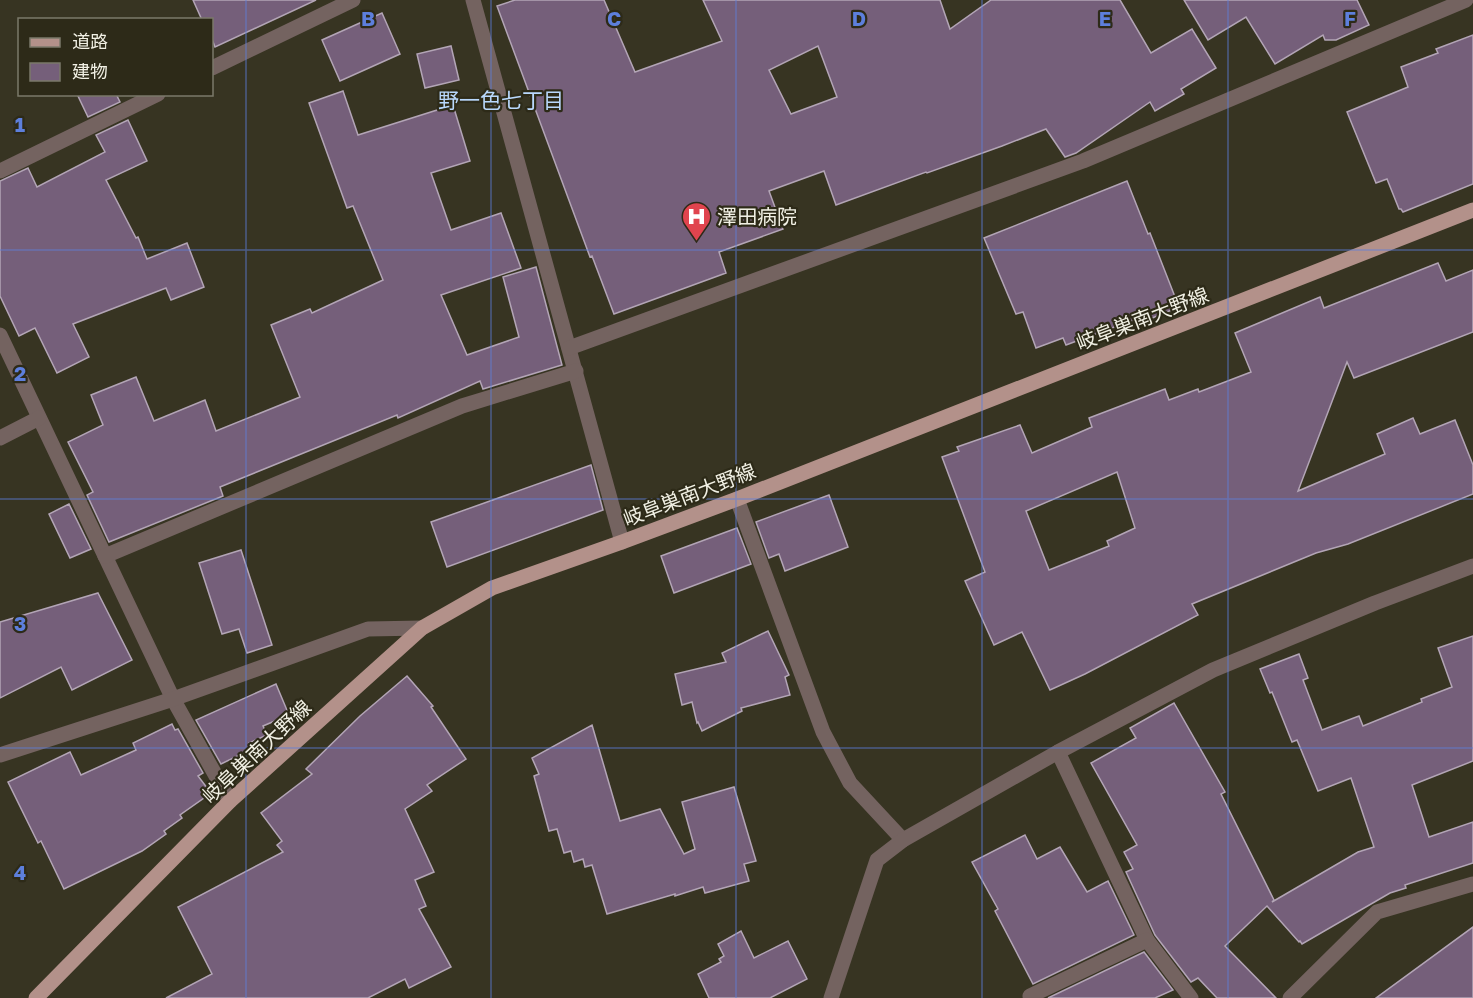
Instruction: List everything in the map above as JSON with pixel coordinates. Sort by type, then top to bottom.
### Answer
[{"type":"main road","name":"岐阜巣南大野線","points":[[36,998],[230,801],[422,628],[492,588],[737,499],[1473,210]]},
{"type":"street","points":[[213,68],[353,0]]},
{"type":"street","points":[[473,0],[622,542]]},
{"type":"street","points":[[569,348],[1083,161],[1466,0]]},
{"type":"street","points":[[0,171],[154,96]]},
{"type":"street","points":[[0,336],[173,699],[230,801]]},
{"type":"street","points":[[105,556],[462,406],[576,371]]},
{"type":"street","points":[[0,438],[39,418]]},
{"type":"street","points":[[737,499],[823,732],[850,783],[903,840]]},
{"type":"street","points":[[831,998],[877,860],[903,840],[1058,752],[1213,670],[1375,603],[1473,566]]},
{"type":"street","points":[[0,755],[173,699],[368,629],[422,628]]},
{"type":"street","points":[[1058,752],[1147,940],[1191,998]]},
{"type":"street","points":[[1290,998],[1377,912],[1473,884]]},
{"type":"street","points":[[1030,996],[1147,940]]},
{"type":"building","points":[[193,0],[316,0],[215,47],[213,18],[201,18]]},
{"type":"building","name":"澤田病院","points":[[515,0],[604,0],[635,72],[722,41],[703,0],[940,0],[950,29],[991,0],[1120,0],[1151,53],[1192,29],[1216,68],[1181,89],[1184,94],[1155,111],[1150,102],[1076,153],[1065,157],[1046,129],[836,205],[824,171],[769,191],[783,229],[719,252],[726,273],[614,314],[592,256],[590,257],[497,6]],"holes":[[[818,46],[837,97],[791,114],[769,70]]]},
{"type":"building","points":[[1184,0],[1357,0],[1369,25],[1336,40],[1325,40],[1323,35],[1275,64],[1246,17],[1208,40]]},
{"type":"building","points":[[382,13],[400,54],[340,81],[322,40]]},
{"type":"building","points":[[1473,35],[1473,184],[1403,212],[1399,209],[1387,179],[1376,183],[1347,112],[1408,87],[1401,67],[1438,53],[1436,49]]},
{"type":"building","points":[[451,46],[459,80],[425,88],[417,54]]},
{"type":"building","points":[[343,91],[358,135],[453,105],[470,161],[431,173],[451,230],[501,213],[521,268],[441,295],[467,355],[519,337],[503,277],[536,267],[562,365],[483,389],[480,381],[398,418],[397,415],[220,487],[223,496],[109,542],[87,495],[93,492],[68,442],[103,425],[91,395],[136,377],[154,421],[205,400],[216,431],[300,397],[271,325],[310,309],[312,313],[383,280],[353,206],[347,208],[309,103]]},
{"type":"building","points":[[78,96],[117,96],[120,102],[88,117]]},
{"type":"building","points":[[128,120],[147,161],[106,180],[136,238],[138,237],[147,259],[187,243],[204,287],[171,300],[166,288],[73,324],[89,357],[57,373],[35,328],[19,336],[0,296],[0,181],[28,168],[37,187],[105,152],[96,135]]},
{"type":"building","points":[[1127,181],[1179,307],[1145,321],[1144,316],[1066,345],[1063,338],[1036,348],[1023,312],[1016,314],[984,238]]},
{"type":"building","points":[[1438,263],[1446,281],[1473,270],[1473,332],[1354,378],[1347,362],[1298,491],[1385,454],[1377,434],[1413,418],[1420,434],[1455,420],[1473,465],[1473,494],[1348,544],[1316,553],[1192,604],[1198,615],[1050,690],[1022,632],[994,645],[965,581],[985,572],[942,457],[959,451],[957,447],[1020,425],[1032,453],[1092,427],[1089,418],[1165,389],[1169,400],[1198,389],[1199,392],[1251,372],[1235,333],[1320,297],[1324,308]],"holes":[[[1117,472],[1135,528],[1107,541],[1109,546],[1049,570],[1026,511]]]},
{"type":"building","points":[[591,465],[603,510],[447,567],[431,522]]},
{"type":"building","points":[[829,495],[848,547],[785,571],[779,554],[769,558],[756,522]]},
{"type":"building","points":[[69,504],[91,549],[70,558],[49,514]]},
{"type":"building","points":[[737,528],[751,564],[674,593],[661,556]]},
{"type":"building","points":[[241,550],[272,645],[247,653],[239,629],[222,634],[199,563]]},
{"type":"building","points":[[98,593],[132,660],[72,690],[61,667],[0,698],[0,622]]},
{"type":"building","points":[[768,631],[789,675],[785,677],[790,695],[741,708],[742,711],[702,731],[697,723],[692,702],[682,705],[675,674],[726,662],[722,653]]},
{"type":"building","points":[[1473,636],[1473,761],[1412,785],[1429,837],[1473,822],[1473,863],[1405,885],[1406,888],[1390,893],[1302,944],[1267,906],[1225,946],[1276,998],[1217,998],[1198,978],[1191,982],[1155,935],[1126,872],[1133,869],[1124,852],[1137,845],[1091,763],[1136,738],[1130,728],[1174,703],[1225,792],[1221,794],[1274,900],[1272,902],[1358,852],[1374,847],[1351,778],[1318,791],[1297,740],[1292,742],[1260,669],[1299,654],[1308,678],[1303,680],[1322,730],[1359,716],[1363,726],[1452,687],[1438,648]]},
{"type":"building","points":[[407,676],[433,706],[431,707],[466,759],[427,785],[432,791],[405,809],[434,872],[415,880],[426,906],[419,909],[451,967],[409,988],[405,979],[368,998],[166,998],[212,974],[178,907],[283,852],[277,845],[282,841],[261,813],[312,774],[306,769],[360,716]]},
{"type":"building","points":[[276,684],[289,715],[263,726],[267,735],[249,743],[252,749],[221,764],[196,720]]},
{"type":"building","points":[[172,724],[175,730],[178,729],[203,773],[198,776],[211,793],[180,815],[182,818],[164,831],[166,834],[142,851],[64,889],[41,841],[38,843],[8,782],[70,752],[81,775],[136,750],[133,743]]},
{"type":"building","points":[[592,725],[620,821],[660,809],[684,854],[695,849],[682,802],[734,787],[756,861],[744,864],[749,881],[705,893],[703,887],[607,914],[592,865],[585,867],[583,859],[574,862],[571,851],[564,853],[557,829],[549,831],[534,776],[539,774],[532,758]]},
{"type":"building","points":[[1025,835],[1037,859],[1060,847],[1087,892],[1108,881],[1134,935],[1033,984],[995,911],[998,909],[972,862]]},
{"type":"building","points":[[1473,927],[1473,998],[1376,998]]},
{"type":"building","points":[[741,931],[754,958],[788,941],[807,979],[770,998],[709,998],[698,974],[721,962],[719,959],[724,956],[718,944]]},
{"type":"building","points":[[1144,952],[1173,990],[1155,998],[1048,998]]},
{"type":"place","name":"澤田病院","points":[[696,242]]},
{"type":"district","name":"野一色七丁目","points":[[501,100]]}]
